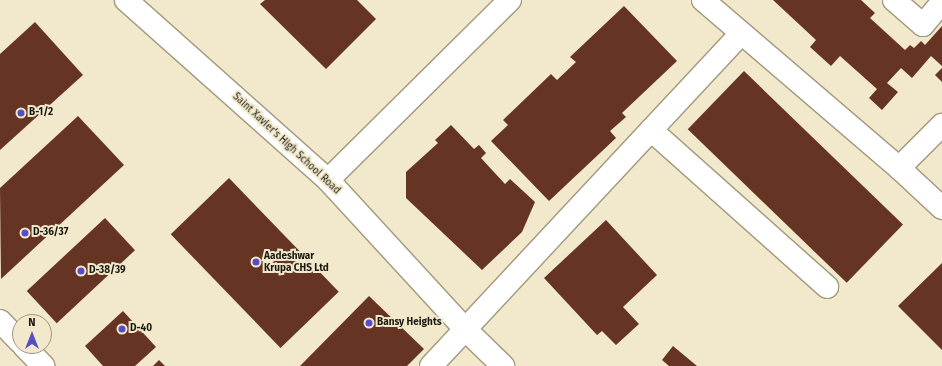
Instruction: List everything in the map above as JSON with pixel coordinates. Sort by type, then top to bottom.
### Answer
[{"type":"street","name":"Saint Xavier's High School Road","points":[[126,0],[328,180],[466,330],[503,366]]},
{"type":"street","points":[[328,180],[510,0]]},
{"type":"street","points":[[703,0],[899,168],[942,208]]},
{"type":"street","points":[[894,0],[923,25],[942,2]]},
{"type":"street","points":[[431,366],[741,33]]},
{"type":"street","points":[[899,168],[942,125]]},
{"type":"street","points":[[651,130],[827,287]]},
{"type":"street","points":[[0,321],[12,334]]},
{"type":"street","points":[[32,354],[43,366]]},
{"type":"building","points":[[265,0],[357,0],[376,19],[326,69],[260,4]]},
{"type":"building","points":[[773,0],[861,0],[875,13],[870,18],[905,50],[910,45],[914,48],[921,41],[925,45],[942,26],[942,66],[931,56],[912,78],[901,68],[887,83],[898,92],[882,110],[869,98],[877,89],[840,56],[831,66],[810,47],[816,40]]},
{"type":"building","points":[[624,6],[677,61],[622,113],[626,117],[610,131],[616,138],[549,201],[491,141],[508,125],[503,120],[551,74],[557,80],[576,62],[570,57]]},
{"type":"building","name":"B-1/2","points":[[35,22],[83,75],[0,150],[0,54]]},
{"type":"building","points":[[942,68],[942,82],[935,75]]},
{"type":"building","points":[[744,71],[903,225],[847,283],[688,129]]},
{"type":"building","name":"D-36/37","points":[[78,116],[124,165],[1,279],[0,188]]},
{"type":"building","points":[[451,125],[474,149],[479,145],[486,153],[481,158],[505,184],[510,179],[535,202],[522,232],[482,270],[406,198],[406,172],[438,143],[435,140]]},
{"type":"building","name":"Aadeshwar Krupa CHS Ltd","points":[[229,178],[339,292],[280,348],[171,234]]},
{"type":"building","name":"D-38/39","points":[[105,218],[135,250],[57,323],[52,318],[52,314],[48,314],[27,291]]},
{"type":"building","points":[[606,220],[657,275],[623,307],[639,324],[616,345],[602,331],[597,335],[544,278]]},
{"type":"building","points":[[942,263],[942,350],[898,306]]},
{"type":"building","name":"Bansy Heights","points":[[369,296],[424,349],[407,366],[300,366]]},
{"type":"building","name":"D-40","points":[[123,311],[156,347],[135,366],[103,366],[85,346]]},
{"type":"building","points":[[673,346],[697,366],[669,366],[662,360]]},
{"type":"building","points":[[159,360],[165,366],[153,366]]},
{"type":"place","name":"B-1/2","points":[[21,113]]},
{"type":"place","name":"D-36/37","points":[[25,233]]},
{"type":"place","name":"Aadeshwar Krupa CHS Ltd","points":[[256,262]]},
{"type":"place","name":"D-38/39","points":[[81,271]]},
{"type":"place","name":"Bansy Heights","points":[[369,323]]},
{"type":"place","name":"D-40","points":[[122,329]]}]
